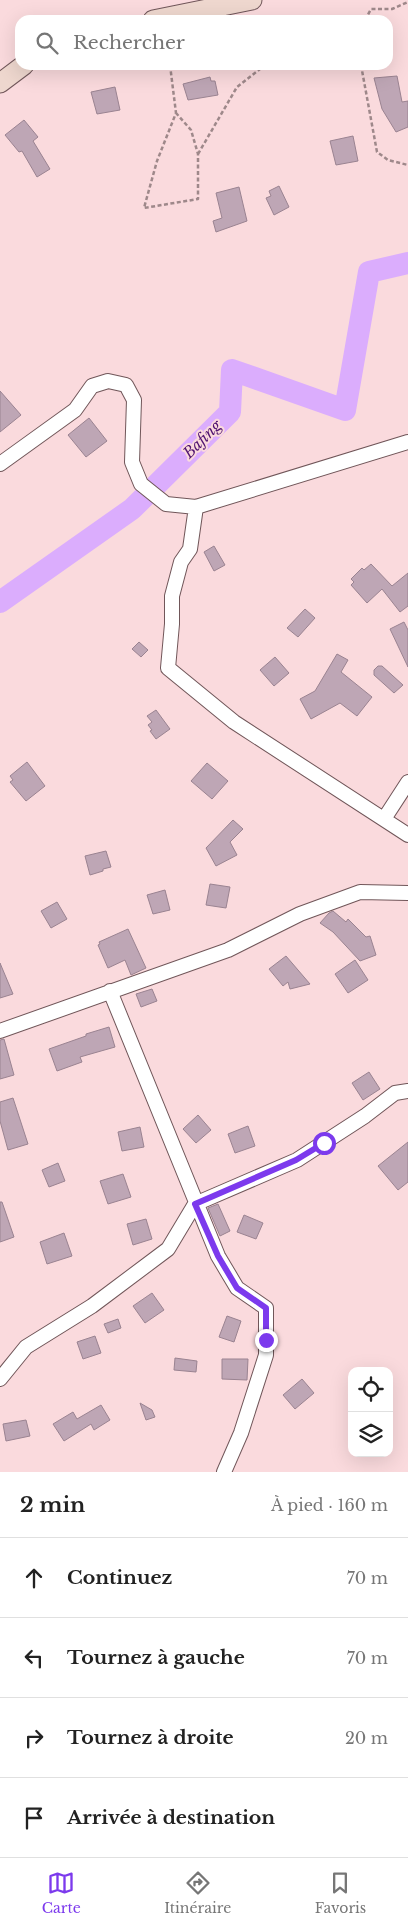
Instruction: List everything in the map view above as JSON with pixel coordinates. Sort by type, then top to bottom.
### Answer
[{"type":"main road","points":[[178,15],[252,0]]},
{"type":"main road","points":[[0,83],[17,70]]},
{"type":"street","points":[[0,464],[75,410],[92,386],[108,381],[126,386],[134,400],[132,462],[141,484],[166,504],[196,507],[408,442]]},
{"type":"street","points":[[196,507],[190,549],[181,562],[172,596],[172,624],[168,668],[234,722],[408,835]]},
{"type":"street","points":[[384,819],[408,782]]},
{"type":"street","points":[[0,1032],[228,950],[300,914],[360,892],[408,893]]},
{"type":"street","points":[[110,991],[195,1204],[218,1256],[237,1288],[266,1308],[266,1356],[241,1433],[224,1472]]},
{"type":"street","points":[[0,1379],[26,1348],[92,1306],[168,1250],[195,1204],[296,1160],[365,1116],[395,1093],[408,1092]]},
{"type":"path","points":[[368,15],[372,9],[392,10],[408,2]]},
{"type":"path","points":[[171,70],[176,113],[157,160],[144,208],[198,199],[198,154],[191,130],[176,113]]},
{"type":"path","points":[[198,154],[237,87],[259,70]]},
{"type":"path","points":[[362,70],[377,152],[388,160],[408,165]]},
{"type":"building","points":[[397,76],[402,102],[408,101],[408,127],[396,132],[382,109],[374,78]]},
{"type":"building","points":[[210,77],[211,81],[215,81],[218,95],[188,100],[183,84]]},
{"type":"building","points":[[115,87],[120,110],[97,114],[91,92]]},
{"type":"building","points":[[24,120],[38,137],[33,141],[50,169],[37,177],[22,151],[19,152],[5,135]]},
{"type":"building","points":[[353,136],[358,161],[336,165],[330,141]]},
{"type":"building","points":[[279,186],[289,207],[274,215],[266,198],[271,196],[269,191]]},
{"type":"building","points":[[239,187],[247,221],[216,232],[213,221],[222,218],[216,193]]},
{"type":"building","points":[[0,391],[21,415],[0,432]]},
{"type":"building","points":[[89,418],[107,441],[86,457],[68,435]]},
{"type":"building","points":[[214,546],[225,565],[214,571],[204,552]]},
{"type":"building","points":[[371,564],[392,586],[408,573],[408,606],[400,612],[382,589],[367,603],[351,585],[354,582],[351,579],[362,568],[364,570]]},
{"type":"building","points":[[305,609],[315,618],[298,637],[287,628]]},
{"type":"building","points":[[404,622],[408,630],[408,667],[390,629]]},
{"type":"building","points":[[139,642],[148,650],[141,657],[132,649]]},
{"type":"building","points":[[337,654],[348,660],[341,672],[372,697],[357,716],[340,703],[311,719],[300,699],[315,691]]},
{"type":"building","points":[[275,657],[289,673],[274,686],[260,670]]},
{"type":"building","points":[[378,666],[382,666],[403,685],[394,693],[374,675],[374,670]]},
{"type":"building","points":[[156,710],[170,729],[156,739],[150,731],[152,730],[148,725],[152,722],[147,716]]},
{"type":"building","points":[[27,762],[45,786],[26,801],[10,782],[13,780],[10,776]]},
{"type":"building","points":[[207,763],[228,781],[212,799],[191,781]]},
{"type":"building","points":[[233,820],[243,829],[230,842],[237,855],[216,866],[206,848]]},
{"type":"building","points":[[106,851],[111,867],[90,875],[85,856]]},
{"type":"building","points":[[210,884],[230,887],[226,908],[206,905]]},
{"type":"building","points":[[165,890],[170,910],[153,914],[147,895]]},
{"type":"building","points":[[57,902],[67,919],[51,928],[41,911]]},
{"type":"building","points":[[333,911],[346,922],[348,919],[366,937],[370,936],[376,955],[360,961],[333,932],[320,923]]},
{"type":"building","points":[[128,929],[146,968],[131,975],[125,960],[108,968],[98,945],[100,944],[99,942]]},
{"type":"building","points":[[286,956],[310,984],[290,989],[288,982],[283,986],[269,969]]},
{"type":"building","points":[[355,960],[368,980],[348,993],[335,974]]},
{"type":"building","points":[[0,963],[13,994],[0,998]]},
{"type":"building","points":[[152,989],[157,1001],[141,1007],[136,994]]},
{"type":"building","points":[[109,1027],[115,1047],[80,1057],[82,1062],[57,1071],[49,1049]]},
{"type":"building","points":[[4,1039],[14,1075],[0,1079],[0,1040]]},
{"type":"building","points":[[369,1072],[380,1089],[363,1100],[352,1083]]},
{"type":"building","points":[[13,1098],[28,1144],[8,1150],[0,1121],[0,1102]]},
{"type":"building","points":[[198,1115],[211,1130],[196,1143],[183,1129]]},
{"type":"building","points":[[248,1126],[255,1146],[235,1153],[228,1134]]},
{"type":"building","points":[[140,1127],[144,1147],[122,1151],[118,1132]]},
{"type":"building","points":[[408,1142],[408,1182],[398,1190],[378,1166]]},
{"type":"building","points":[[58,1163],[65,1181],[49,1187],[42,1170]]},
{"type":"building","points":[[123,1174],[131,1197],[108,1204],[100,1181]]},
{"type":"building","points":[[0,1202],[2,1202],[14,1237],[0,1242]]},
{"type":"building","points":[[218,1204],[230,1231],[220,1236],[208,1208]]},
{"type":"building","points":[[244,1215],[263,1223],[256,1239],[237,1232]]},
{"type":"building","points":[[146,1219],[152,1239],[133,1245],[127,1224]]},
{"type":"building","points":[[64,1233],[72,1256],[47,1264],[40,1242]]},
{"type":"building","points":[[152,1293],[164,1310],[145,1323],[133,1306]]},
{"type":"building","points":[[227,1316],[241,1321],[234,1342],[219,1337]]},
{"type":"building","points":[[118,1319],[121,1328],[108,1333],[104,1324]]},
{"type":"building","points":[[95,1336],[101,1353],[83,1359],[77,1342]]},
{"type":"building","points":[[175,1358],[197,1361],[196,1372],[174,1370]]},
{"type":"building","points":[[222,1359],[248,1359],[247,1380],[222,1379]]},
{"type":"building","points":[[302,1379],[314,1393],[295,1409],[283,1395]]},
{"type":"building","points":[[140,1403],[152,1410],[155,1417],[146,1420]]},
{"type":"building","points":[[101,1405],[110,1420],[94,1430],[91,1424],[64,1441],[53,1424],[73,1412],[77,1419]]},
{"type":"building","points":[[26,1420],[30,1436],[6,1441],[3,1424]]},
{"type":"waterway","name":"Bafing","points":[[0,602],[132,509],[230,412],[232,370],[345,410],[369,272],[408,263]]},
{"type":"route","points":[[266,1340],[266,1308],[237,1288],[218,1256],[195,1204],[296,1160],[324,1143]]}]
